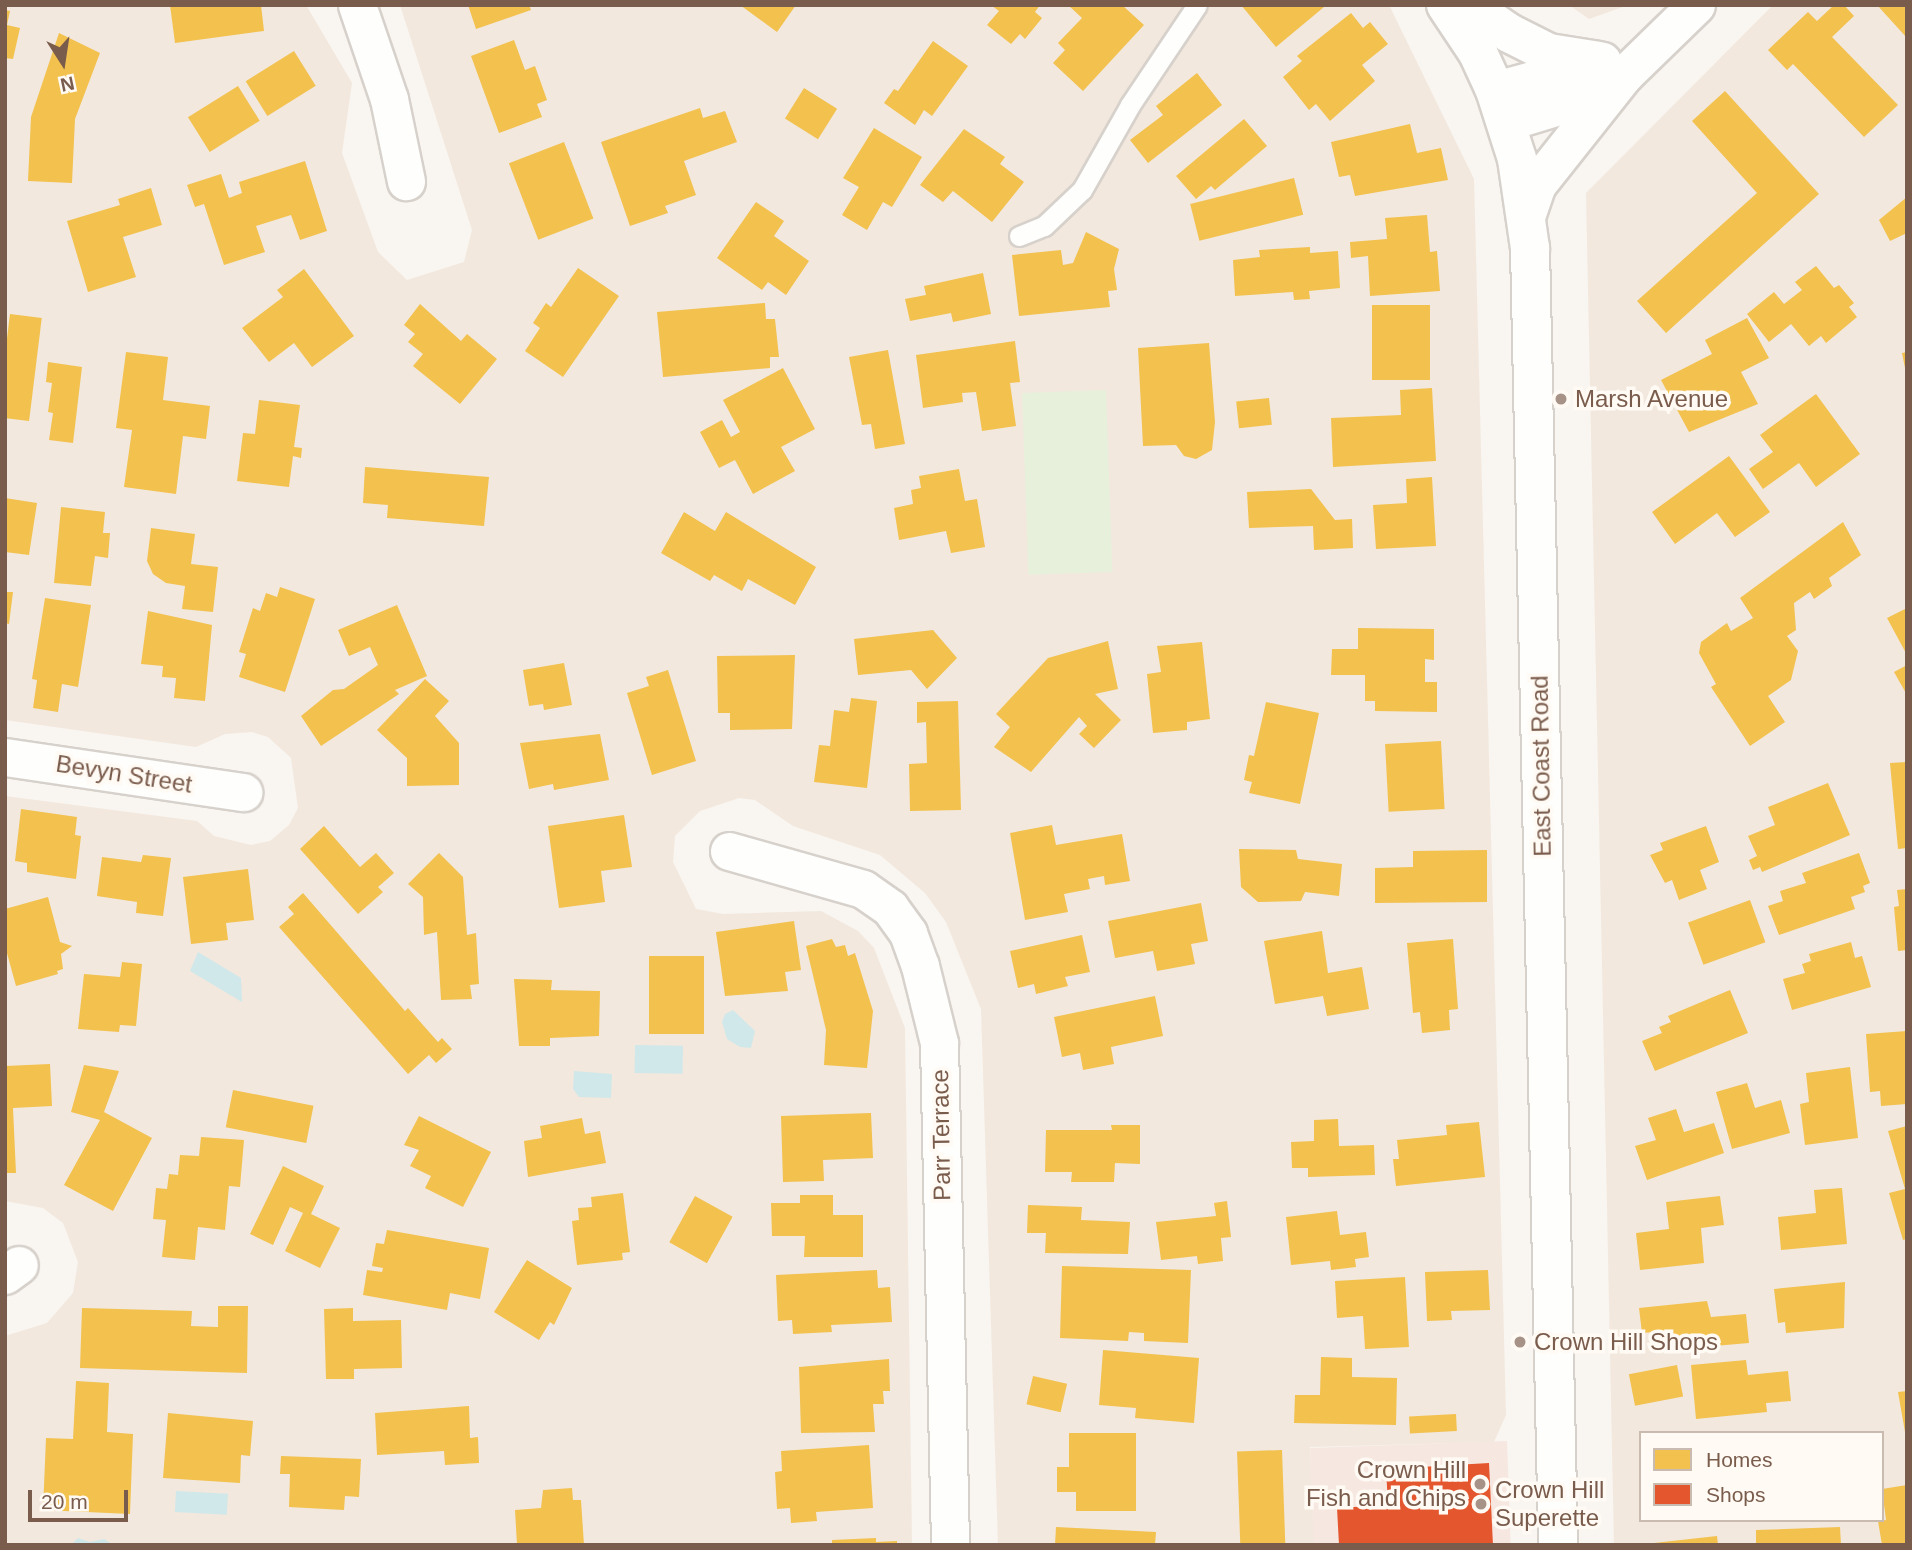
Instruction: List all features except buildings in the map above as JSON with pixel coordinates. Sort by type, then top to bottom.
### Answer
[{"type":"main road","name":"East Coast Road","points":[[1446,5],[1478,53],[1501,106],[1527,214],[1558,1545]]},
{"type":"main road","points":[[1468,5],[1509,33],[1549,53],[1624,61],[1536,185],[1527,214]]},
{"type":"street","points":[[357,5],[389,99],[406,181]]},
{"type":"street","points":[[1501,106],[1624,61],[1696,5]]},
{"type":"street","name":"Bevyn Street","points":[[5,757],[243,792]]},
{"type":"street","name":"Parr Terrace","points":[[729,851],[863,889],[896,916],[908,933],[920,966],[939,1043],[950,1545]]},
{"type":"lane","points":[[1019,236],[1044,226],[1082,190],[1129,105],[1197,5]]},
{"type":"shaded area","points":[[5,5],[306,5],[352,83],[342,153],[378,252],[407,280],[464,262],[472,230],[400,5],[1389,5],[1474,179],[1506,1415],[1494,1442],[1310,1447],[1315,1545],[998,1545],[981,1009],[946,922],[925,893],[880,855],[793,826],[755,800],[739,798],[700,811],[675,836],[673,862],[696,909],[723,914],[821,911],[858,931],[874,948],[905,1028],[912,1545],[5,1545],[5,1336],[47,1323],[73,1293],[78,1262],[63,1223],[43,1208],[5,1201],[5,796],[197,821],[214,836],[251,845],[270,841],[289,825],[298,808],[291,758],[268,737],[252,732],[225,734],[196,747],[5,720]]},
{"type":"shaded area","points":[[1569,5],[1628,5],[1589,19]]},
{"type":"shaded area","points":[[1773,5],[1907,5],[1907,1545],[1614,1545],[1586,193]]},
{"type":"shaded area","points":[[1507,1441],[1511,1545],[1314,1545],[1310,1448]]},
{"type":"green space","points":[[1106,390],[1112,572],[1028,575],[1022,393]]},
{"type":"water","points":[[198,952],[241,978],[242,1002],[190,971]]},
{"type":"water","points":[[733,1010],[755,1031],[751,1048],[740,1047],[727,1039],[722,1022],[725,1014]]},
{"type":"water","points":[[635,1045],[683,1046],[683,1074],[635,1073]]},
{"type":"water","points":[[574,1071],[612,1074],[611,1098],[579,1097],[573,1089]]},
{"type":"water","points":[[176,1491],[228,1494],[227,1515],[175,1512]]},
{"type":"water","points":[[78,1538],[90,1542],[104,1539],[113,1545],[71,1545]]},
{"type":"place","name":"Marsh Avenue","points":[[1561,399]]},
{"type":"place","name":"Crown Hill Shops","points":[[1520,1342]]},
{"type":"place","name":"Crown Hill Fish and Chips","points":[[1480,1484]]},
{"type":"place","name":"Crown Hill Superette","points":[[1481,1504]]}]
